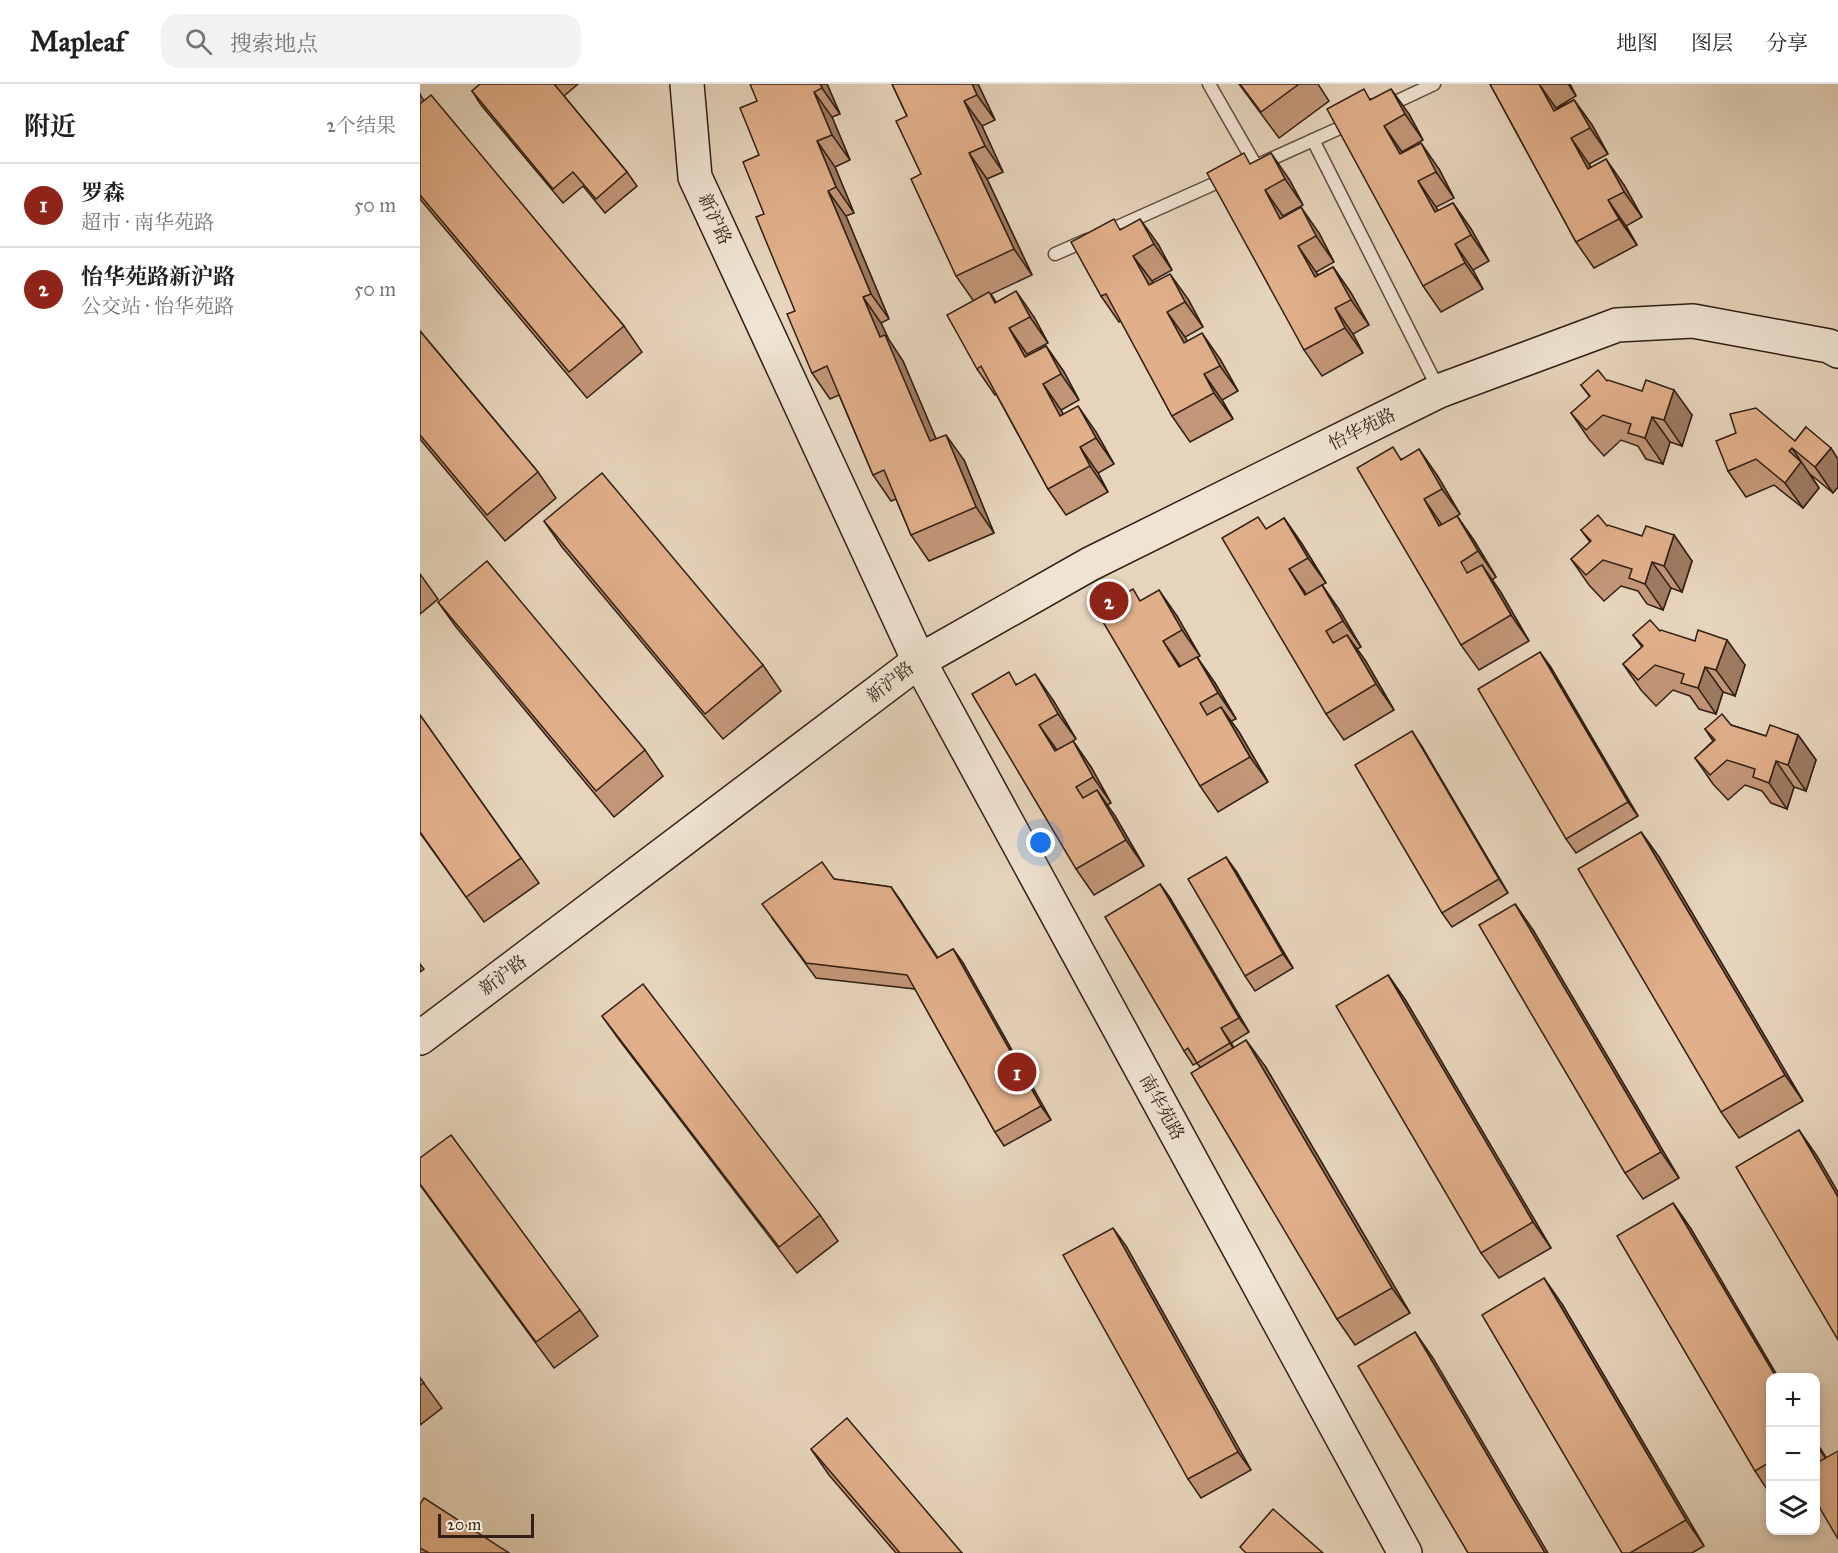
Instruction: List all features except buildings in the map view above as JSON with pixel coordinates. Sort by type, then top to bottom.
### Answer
[{"type":"street","name":"新沪路","points":[[420,1038],[919,661],[695,177],[687,84]]},
{"type":"street","name":"怡华苑路","points":[[919,661],[1090,564],[1439,391],[1617,325],[1693,321],[1829,346],[1838,351]]},
{"type":"street","name":"南华苑路","points":[[919,661],[1405,1553]]},
{"type":"lane","points":[[1209,84],[1245,170]]},
{"type":"lane","points":[[1055,254],[1434,84]]},
{"type":"lane","points":[[1313,140],[1439,391]]},
{"type":"place","name":"怡华苑路新沪路","points":[[1109,601]]},
{"type":"place","name":"罗森","points":[[1017,1072]]}]
